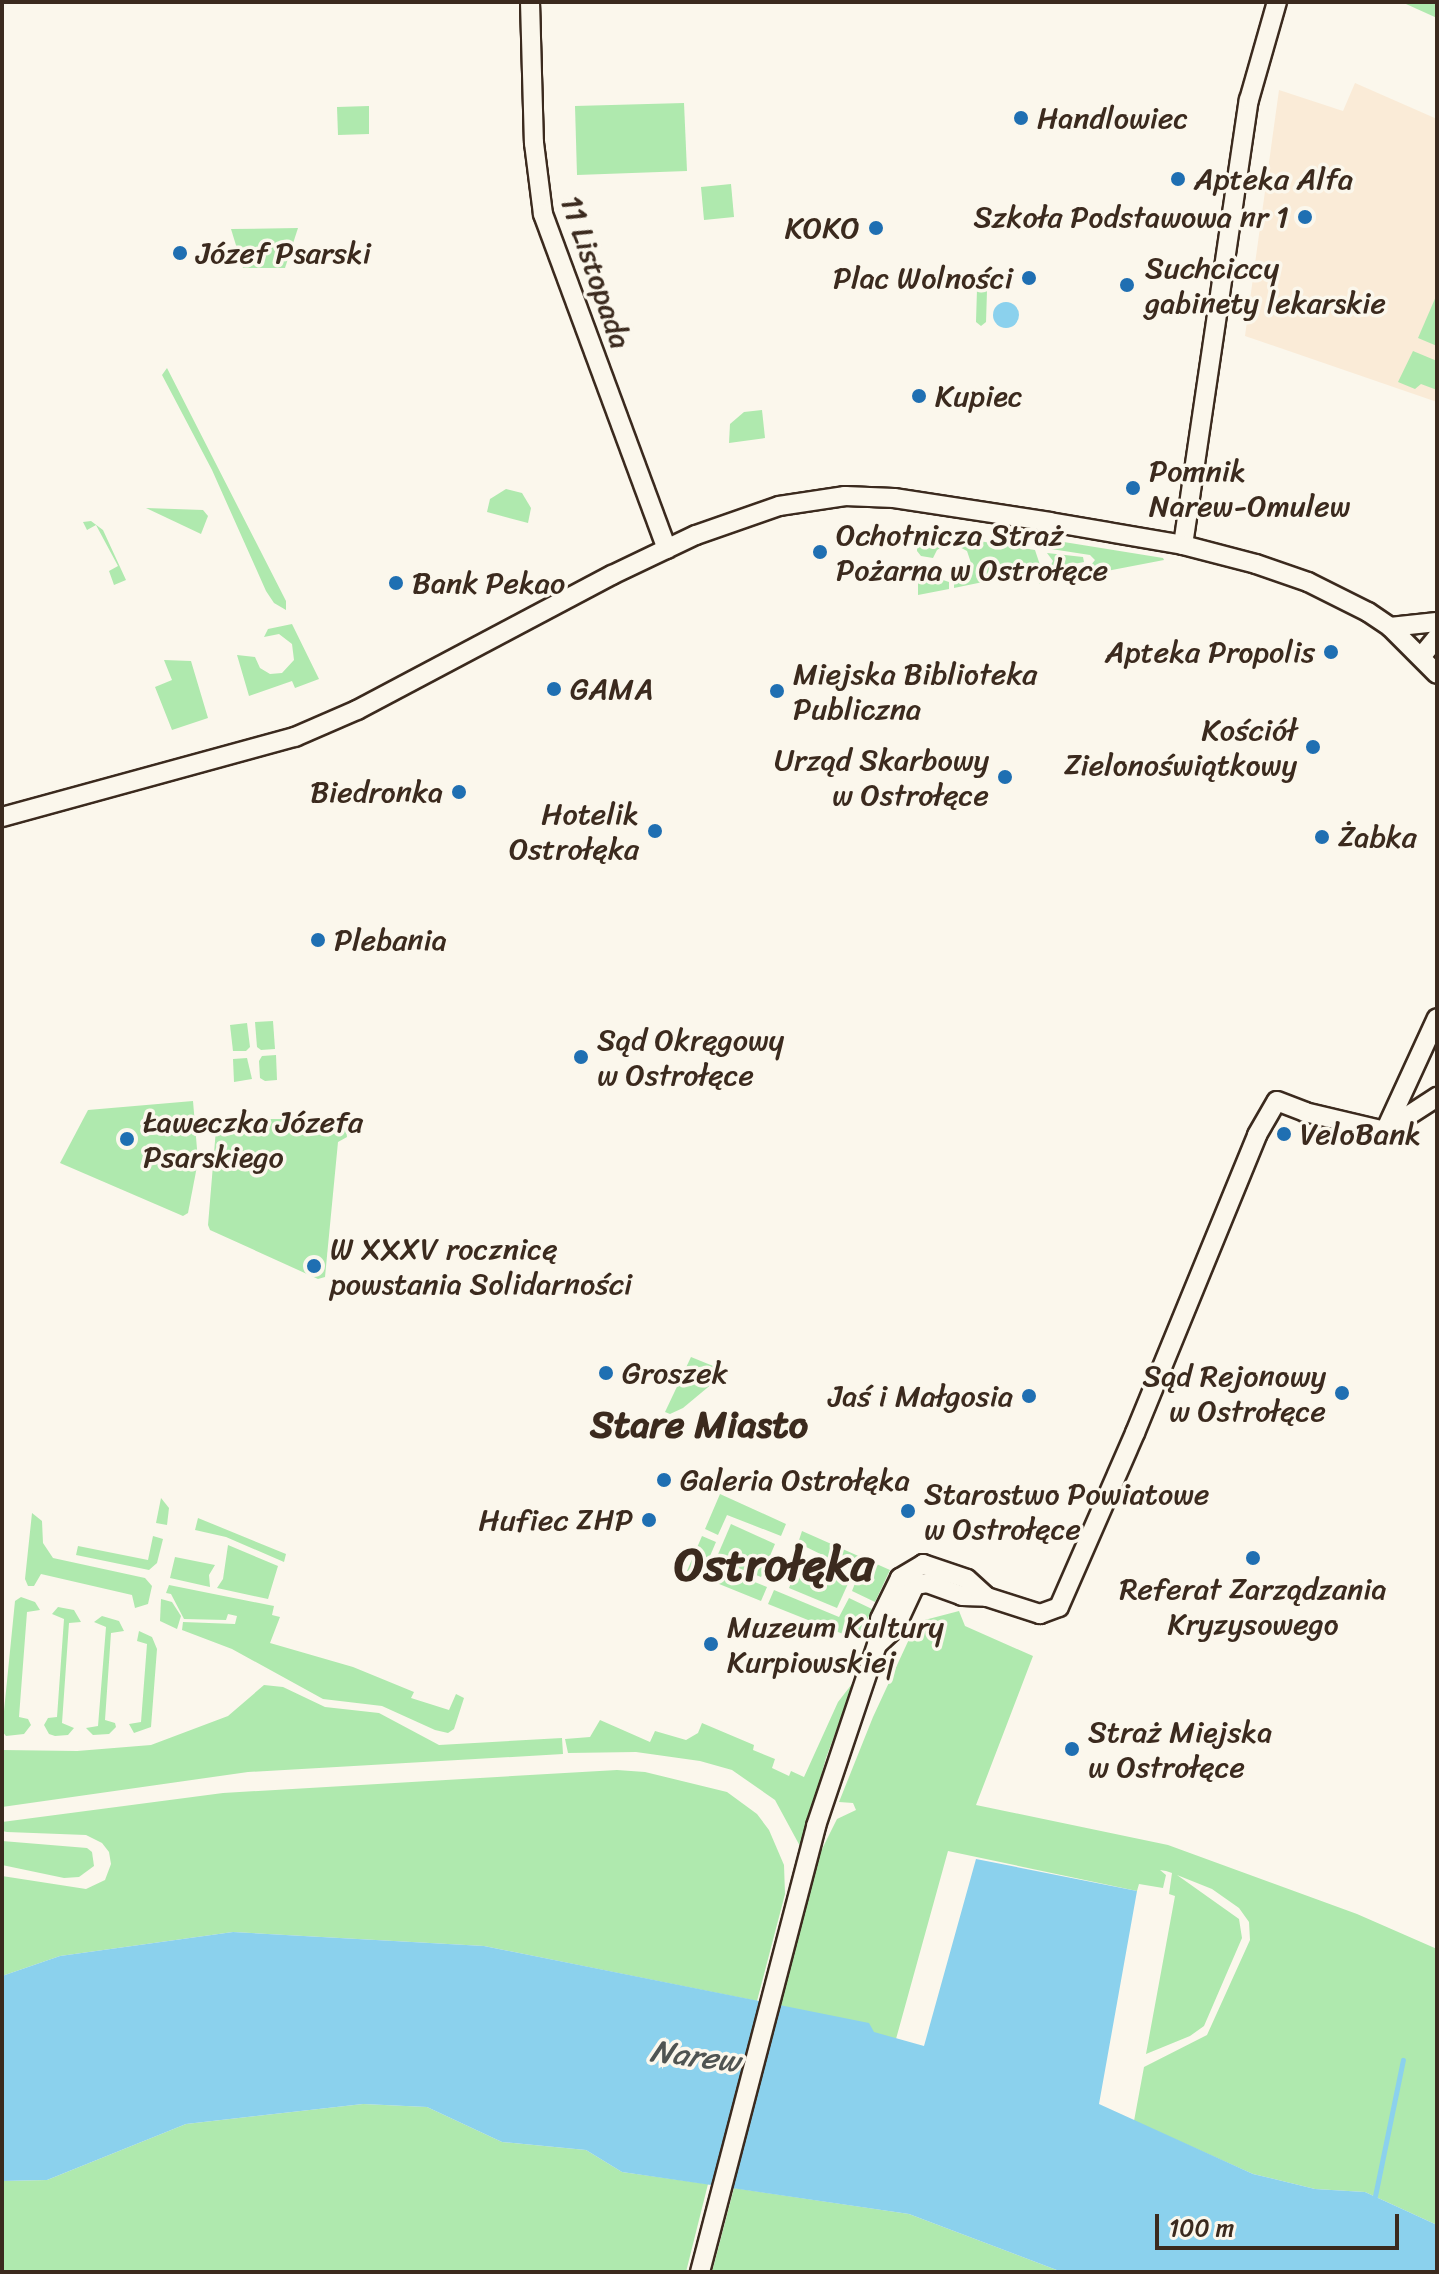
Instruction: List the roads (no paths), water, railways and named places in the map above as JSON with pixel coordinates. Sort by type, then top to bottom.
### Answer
[{"type":"street","name":"11 Listopada","points":[[530,2],[534,143],[543,214],[667,549]]},
{"type":"street","points":[[1183,545],[1185,509],[1249,100],[1277,2]]},
{"type":"street","points":[[2,817],[193,767],[326,725],[667,549],[728,523],[779,506],[860,495],[1183,545],[1223,554],[1308,582],[1341,597],[1390,627],[1437,674]]},
{"type":"street","points":[[1390,627],[1437,622]]},
{"type":"street","points":[[1421,657],[1437,637]]},
{"type":"street","points":[[1385,1131],[1437,1018]]},
{"type":"street","points":[[877,1645],[895,1628],[915,1585],[927,1583],[962,1596],[987,1597],[1032,1613],[1049,1613],[1059,1607],[1265,1121],[1277,1101],[1305,1112],[1385,1131],[1437,1097]]},
{"type":"street","points":[[700,2272],[794,1911],[835,1763],[877,1645],[880,1619],[900,1578],[923,1564],[967,1579],[987,1597]]},
{"type":"water","points":[[1006,302],[1015,306],[1019,315],[1015,324],[1006,328],[997,324],[993,315],[997,306]]},
{"type":"water","name":"Narew","points":[[976,1859],[1137,1891],[1099,2104],[1253,2174],[1315,2189],[1365,2192],[1437,2225],[1437,2272],[1062,2272],[909,2214],[622,2172],[586,2150],[502,2142],[427,2107],[363,2104],[186,2124],[47,2180],[2,2181],[2,1976],[60,1956],[233,1932],[484,1946],[869,2023],[874,2032],[924,2046]]},
{"type":"waterway","points":[[1375,2196],[1403,2060]]},
{"type":"place","name":"Handlowiec","points":[[1021,118]]},
{"type":"place","name":"Apteka Alfa","points":[[1178,179]]},
{"type":"place","name":"Szkoła Podstawowa nr 1","points":[[1305,217]]},
{"type":"place","name":"KOKO","points":[[876,228]]},
{"type":"place","name":"Józef Psarski","points":[[180,253]]},
{"type":"place","name":"Plac Wolności","points":[[1029,278]]},
{"type":"place","name":"Suchciccy gabinety lekarskie","points":[[1127,285]]},
{"type":"place","name":"Kupiec","points":[[919,396]]},
{"type":"place","name":"Pomnik Narew-Omulew","points":[[1133,488]]},
{"type":"place","name":"Ochotnicza Straż Pożarna w Ostrołęce","points":[[820,552]]},
{"type":"place","name":"Bank Pekao","points":[[396,583]]},
{"type":"place","name":"Apteka Propolis","points":[[1331,652]]},
{"type":"place","name":"GAMA","points":[[554,689]]},
{"type":"place","name":"Miejska Biblioteka Publiczna","points":[[777,691]]},
{"type":"place","name":"Kościół Zielonoświątkowy","points":[[1313,747]]},
{"type":"place","name":"Urząd Skarbowy w Ostrołęce","points":[[1005,777]]},
{"type":"place","name":"Biedronka","points":[[459,792]]},
{"type":"place","name":"Hotelik Ostrołęka","points":[[655,831]]},
{"type":"place","name":"Żabka","points":[[1322,837]]},
{"type":"place","name":"Plebania","points":[[318,940]]},
{"type":"place","name":"Sąd Okręgowy w Ostrołęce","points":[[581,1057]]},
{"type":"place","name":"VeloBank","points":[[1284,1134]]},
{"type":"place","name":"Ławeczka Józefa Psarskiego","points":[[127,1139]]},
{"type":"place","name":"W XXXV rocznicę powstania Solidarności","points":[[314,1266]]},
{"type":"place","name":"Groszek","points":[[606,1373]]},
{"type":"place","name":"Sąd Rejonowy w Ostrołęce","points":[[1342,1393]]},
{"type":"place","name":"Jaś i Małgosia","points":[[1029,1396]]},
{"type":"place","name":"Galeria Ostrołęka","points":[[664,1480]]},
{"type":"place","name":"Starostwo Powiatowe w Ostrołęce","points":[[908,1511]]},
{"type":"place","name":"Hufiec ZHP","points":[[649,1520]]},
{"type":"place","name":"Referat Zarządzania Kryzysowego","points":[[1253,1558]]},
{"type":"place","name":"Muzeum Kultury Kurpiowskiej","points":[[711,1644]]},
{"type":"place","name":"Straż Miejska w Ostrołęce","points":[[1072,1749]]},
{"type":"district","name":"Stare Miasto","points":[[699,1425]]},
{"type":"district","name":"Ostrołęka","points":[[774,1565]]}]
